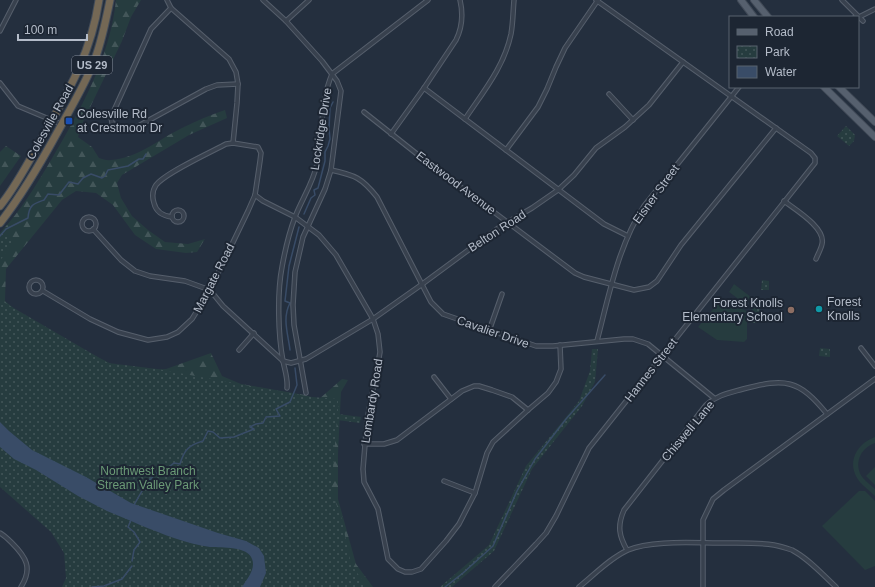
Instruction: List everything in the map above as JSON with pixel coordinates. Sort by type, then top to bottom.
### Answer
[{"type":"highway","name":"Colesville Road","points":[[0,206],[20,177],[78,72],[88,48],[99,0]]},
{"type":"highway","name":"Colesville Road","points":[[0,223],[30,180],[84,84],[106,24],[110,0]]},
{"type":"main road","points":[[740,0],[753,16]]},
{"type":"main road","points":[[754,0],[767,16]]},
{"type":"main road","points":[[825,88],[875,137]]},
{"type":"main road","points":[[841,88],[875,122]]},
{"type":"street","points":[[9,0],[13,5]]},
{"type":"street","points":[[0,31],[16,0]]},
{"type":"street","points":[[167,0],[171,8],[229,59],[236,72],[238,84],[233,143],[226,144],[167,176],[158,184],[152,194],[156,208],[165,216],[172,217]]},
{"type":"street","points":[[263,0],[286,21],[332,74],[428,0]]},
{"type":"street","points":[[286,21],[309,0]]},
{"type":"street","points":[[391,134],[424,88],[459,34],[462,18],[461,0]]},
{"type":"street","points":[[465,119],[504,58],[511,34],[514,0]]},
{"type":"street","points":[[506,150],[538,107],[565,48],[597,0],[776,128]]},
{"type":"street","points":[[842,0],[856,16]]},
{"type":"street","points":[[171,8],[151,29],[111,118],[112,122],[125,130],[131,130],[206,89],[217,86],[238,84]]},
{"type":"street","points":[[859,16],[875,9]]},
{"type":"street","points":[[859,18],[863,21]]},
{"type":"street","name":"Belton Road","points":[[300,362],[373,319],[479,242],[558,190],[574,175],[596,148],[633,120],[649,105],[683,62]]},
{"type":"street","name":"Lockridge Drive","points":[[306,393],[294,324],[295,272],[300,249],[308,226],[325,189],[331,170],[341,91],[339,84],[332,74]]},
{"type":"street","name":"Lockridge Drive","points":[[287,388],[286,370],[283,362],[279,288],[286,244],[295,217],[316,168],[327,86],[332,74]]},
{"type":"street","points":[[0,84],[18,106],[24,110],[61,124]]},
{"type":"street","points":[[424,88],[604,224],[628,236]]},
{"type":"street","name":"Eisner Street","points":[[597,341],[620,254],[634,222],[644,206],[738,88]]},
{"type":"street","points":[[609,94],[633,120]]},
{"type":"street","name":"Eastwood Avenue","points":[[364,112],[576,273],[634,290],[649,287],[657,282],[682,245],[776,128]]},
{"type":"street","name":"Hannes Street","points":[[495,587],[546,533],[556,516],[589,448],[814,163],[815,158],[812,153],[776,128]]},
{"type":"street","name":"Margate Road","points":[[42,291],[90,319],[118,332],[148,340],[160,339],[178,332],[192,319],[210,290],[256,195],[261,153],[258,147],[233,143]]},
{"type":"street","name":"Cavalier Drive","points":[[331,170],[351,174],[367,184],[377,197],[430,302],[443,314],[536,346],[633,339],[648,344],[714,398]]},
{"type":"street","name":"Lombardy Road","points":[[256,195],[263,201],[295,217],[319,235],[336,255],[373,319],[378,334],[380,352],[368,410],[364,444],[364,482],[378,509],[388,559],[398,569],[405,572],[412,572],[421,568],[446,541],[459,524],[475,493],[487,453],[492,442],[548,393],[556,382],[561,369],[560,345]]},
{"type":"street","points":[[784,201],[818,229],[822,238],[822,244],[816,259]]},
{"type":"street","points":[[93,229],[121,260],[135,270],[150,276],[185,281],[210,290],[223,306],[254,333],[283,362],[300,362]]},
{"type":"street","name":"Margate Road","points":[[34,280],[39,281],[42,284],[42,291],[39,294],[32,294],[29,286],[34,280]]},
{"type":"street","points":[[489,331],[502,294]]},
{"type":"street","points":[[239,350],[254,333]]},
{"type":"street","points":[[861,348],[875,366]]},
{"type":"street","points":[[434,377],[451,399]]},
{"type":"street","points":[[703,587],[703,520],[713,499],[875,379]]},
{"type":"street","name":"Chiswell Lane","points":[[627,550],[621,540],[618,528],[624,510],[706,405],[714,398],[762,384],[779,382],[793,385],[803,390],[815,398],[828,414]]},
{"type":"street","points":[[364,444],[384,444],[397,440],[462,391],[474,386],[479,386],[512,397],[528,410]]},
{"type":"street","points":[[444,481],[475,493]]},
{"type":"street","points":[[0,533],[21,551],[24,557],[27,569],[26,576],[21,587]]},
{"type":"street","points":[[579,587],[610,561],[627,550],[652,544],[702,543],[762,543],[776,545],[790,550],[810,562],[836,587]]},
{"type":"green space","name":"Northwest Branch Stream Valley Park","points":[[116,0],[141,0],[131,17],[122,41],[83,122],[78,137],[92,147],[99,158],[108,160],[121,159],[139,152],[173,132],[225,110],[227,118],[189,135],[122,175],[117,183],[121,198],[132,216],[165,242],[188,244],[205,239],[197,252],[186,253],[156,249],[135,235],[113,205],[96,193],[76,191],[62,200],[6,269],[5,301],[22,315],[82,349],[125,371],[166,369],[211,353],[222,376],[241,384],[305,395],[318,400],[342,379],[348,380],[341,392],[338,454],[338,499],[356,564],[373,587],[260,587],[0,422],[0,233],[15,216],[33,189],[83,103],[107,43],[113,22]]},
{"type":"green space","points":[[846,126],[855,135],[854,141],[849,146],[837,136]]},
{"type":"green space","points":[[6,146],[21,156],[0,186],[0,152]]},
{"type":"green space","points":[[2,233],[14,240],[0,261],[0,235]]},
{"type":"green space","points":[[762,280],[769,281],[769,290],[761,290]]},
{"type":"green space","points":[[734,284],[751,297],[745,304],[729,292]]},
{"type":"green space","name":"Northwest Branch Stream Valley Park","points":[[0,300],[108,363],[157,369],[312,397],[338,399],[338,414],[361,417],[360,423],[337,420],[331,491],[341,516],[351,564],[367,587],[62,587],[66,578],[64,553],[51,532],[0,487]]},
{"type":"green space","points":[[720,301],[747,311],[747,339],[744,342],[717,340],[698,327]]},
{"type":"green space","points":[[753,301],[761,301],[759,323],[751,323]]},
{"type":"green space","points":[[820,348],[830,349],[830,357],[819,356]]},
{"type":"green space","points":[[592,349],[598,349],[595,382],[582,406],[532,469],[494,551],[452,587],[440,587],[489,545],[526,466],[579,401],[590,371]]},
{"type":"green space","points":[[875,437],[875,443],[865,449],[858,463],[860,473],[875,489],[875,496],[859,481],[853,468],[853,461],[858,449],[868,440]]},
{"type":"green space","points":[[875,467],[875,485],[866,476]]},
{"type":"green space","points":[[859,491],[865,491],[875,501],[875,566],[865,570],[822,526]]},
{"type":"water","points":[[0,422],[32,450],[86,477],[131,503],[246,541],[259,548],[264,556],[266,573],[260,587],[242,587],[253,566],[250,555],[245,552],[234,548],[210,547],[192,544],[140,525],[107,511],[78,496],[36,470],[14,459],[0,447]]},
{"type":"waterway","points":[[304,214],[311,198],[315,195],[314,190],[318,188],[325,161],[325,152],[330,139],[330,108],[333,102]]},
{"type":"waterway","points":[[0,236],[6,229],[28,218],[29,210],[32,206],[44,200],[48,194],[59,195],[69,182],[78,184],[83,178],[91,174],[102,178],[108,170],[128,166],[139,159],[143,159],[146,154]]},
{"type":"waterway","points":[[290,350],[286,320],[286,314],[290,303],[285,301],[289,266],[299,227]]},
{"type":"waterway","points":[[134,505],[145,486],[152,478],[160,471],[174,463],[180,464],[185,452],[194,444],[203,441],[208,431],[213,432],[220,438],[234,437],[254,429],[250,427],[263,423],[266,417],[280,416],[276,409],[290,402],[297,385],[295,368]]},
{"type":"waterway","points":[[445,587],[493,546],[517,491],[535,459],[566,419],[605,375]]},
{"type":"waterway","points":[[131,520],[128,527],[134,532],[140,542],[134,550],[132,561]]},
{"type":"waterway","points":[[92,587],[104,586],[122,579],[132,566]]},
{"type":"place","name":"Colesville Rd at Crestmoor Dr","points":[[69,121]]},
{"type":"place","name":"Forest Knolls","points":[[819,309]]},
{"type":"place","name":"Forest Knolls Elementary School","points":[[791,310]]}]
